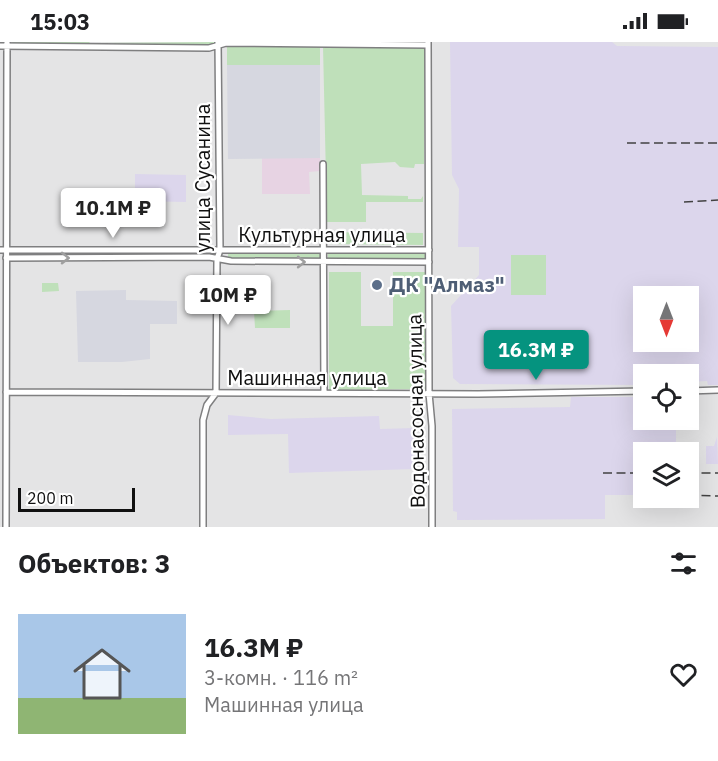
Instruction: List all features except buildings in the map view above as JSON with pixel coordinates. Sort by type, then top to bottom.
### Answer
[{"type":"street","points":[[6,527],[6,392],[3,317],[6,258],[3,250],[4,44],[209,48],[218,43],[428,43]]},
{"type":"street","name":"улица Сусанина","points":[[203,527],[203,420],[207,405],[216,393],[217,259],[220,250],[218,43]]},
{"type":"street","name":"Водонасосная улица","points":[[428,43],[429,393],[432,426],[432,527]]},
{"type":"street","points":[[323,164],[324,392]]},
{"type":"street","name":"Культурная улица","points":[[3,250],[429,250]]},
{"type":"street","name":"Культурная улица","points":[[6,258],[429,262]]},
{"type":"street","points":[[699,391],[718,390]]},
{"type":"street","name":"Машинная улица","points":[[6,392],[633,391]]},
{"type":"shaded area","points":[[450,42],[612,42],[617,46],[718,47],[718,385],[708,385],[707,381],[699,381],[699,364],[633,364],[633,385],[460,384],[453,378],[451,306],[479,275],[479,247],[458,247],[459,189],[452,175]]},
{"type":"shaded area","points":[[227,65],[320,65],[320,158],[228,159]]},
{"type":"shaded area","points":[[262,158],[320,158],[320,171],[309,172],[310,194],[262,194]]},
{"type":"shaded area","points":[[135,174],[186,175],[186,202],[135,201]]},
{"type":"shaded area","points":[[126,290],[126,300],[177,301],[177,324],[150,324],[150,359],[122,362],[78,362],[76,291]]},
{"type":"shaded area","points":[[571,397],[633,397],[633,430],[676,430],[676,442],[633,442],[633,495],[605,495],[605,519],[457,520],[457,512],[453,511],[452,409],[570,407]]},
{"type":"shaded area","points":[[228,415],[271,419],[379,416],[380,429],[415,428],[414,469],[289,473],[288,434],[228,435]]},
{"type":"shaded area","points":[[717,437],[718,464],[706,464],[706,446],[714,446]]},
{"type":"green space","points":[[11,42],[90,42],[88,44],[16,44]]},
{"type":"green space","points":[[216,42],[212,46],[95,43]]},
{"type":"green space","points":[[320,45],[320,65],[227,65],[227,46]]},
{"type":"green space","points":[[323,46],[422,46],[425,49],[424,164],[415,164],[414,168],[400,167],[395,162],[361,164],[362,195],[408,196],[408,199],[421,199],[423,196],[423,202],[366,202],[366,222],[327,222]]},
{"type":"green space","points":[[326,232],[423,233],[423,245],[326,244]]},
{"type":"green space","points":[[11,252],[217,253],[215,256],[11,256]]},
{"type":"green space","points":[[228,253],[320,253],[320,259],[228,258]]},
{"type":"green space","points":[[328,253],[425,253],[425,259],[328,259]]},
{"type":"green space","points":[[511,255],[546,255],[546,295],[511,295]]},
{"type":"green space","points":[[329,272],[361,272],[361,326],[393,326],[393,272],[426,272],[426,389],[329,390]]},
{"type":"green space","points":[[42,283],[58,283],[59,291],[42,292]]},
{"type":"green space","points":[[290,310],[290,328],[255,328],[254,311]]},
{"type":"railway","points":[[627,143],[718,143]]},
{"type":"railway","points":[[684,202],[718,200]]},
{"type":"railway","points":[[603,473],[633,473]]},
{"type":"railway","points":[[699,473],[718,473]]},
{"type":"railway","points":[[699,495],[718,496]]},
{"type":"place","name":"ДК \"Алмаз\"","points":[[377,285]]}]
